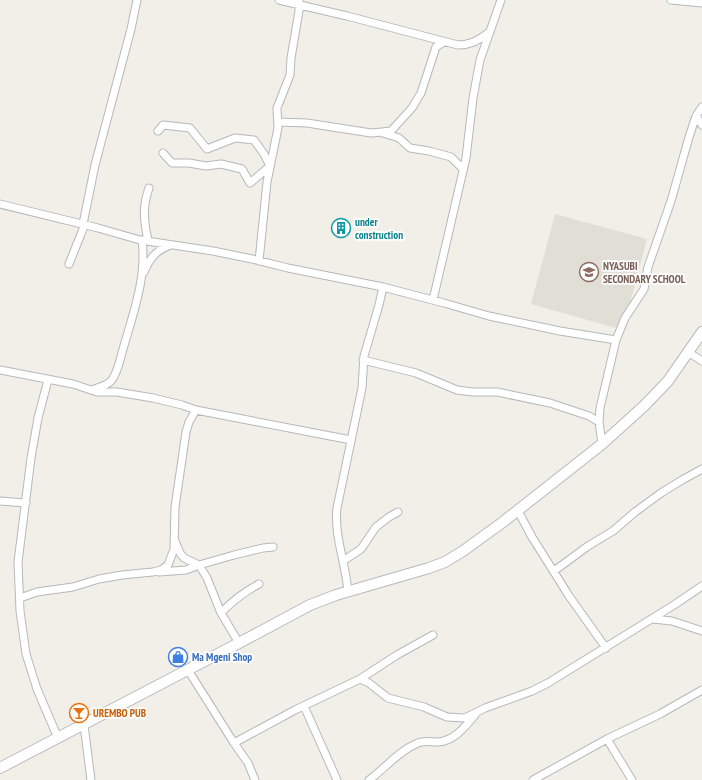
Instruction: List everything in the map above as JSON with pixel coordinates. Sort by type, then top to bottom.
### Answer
[{"type":"street","points":[[69,264],[84,224],[95,165],[138,0]]},
{"type":"street","points":[[279,0],[298,2],[444,42],[462,45],[482,39],[488,34]]},
{"type":"street","points":[[432,300],[467,152],[476,81],[488,34],[501,0]]},
{"type":"street","points":[[672,0],[702,3]]},
{"type":"street","points":[[260,261],[267,182],[279,122],[277,108],[290,76],[291,58],[299,11],[298,2]]},
{"type":"street","points":[[279,122],[307,123],[355,131],[382,132],[391,130],[417,102],[426,81],[436,47],[444,42]]},
{"type":"street","points":[[602,444],[599,422],[600,408],[616,340],[625,318],[644,289],[652,255],[671,201],[696,116],[702,106]]},
{"type":"street","points":[[696,116],[702,124]]},
{"type":"street","points":[[158,131],[163,125],[190,128],[207,149],[216,147],[236,138],[254,140],[270,166]]},
{"type":"street","points":[[382,132],[399,138],[410,148],[429,151],[450,157],[463,169]]},
{"type":"street","points":[[163,154],[172,163],[189,163],[206,166],[221,164],[242,168],[250,183],[270,166]]},
{"type":"street","points":[[91,390],[109,382],[117,369],[135,309],[145,241],[145,202],[150,188]]},
{"type":"street","points":[[0,204],[84,224],[145,241],[213,251],[383,288],[514,322],[616,340]]},
{"type":"street","points":[[140,282],[148,263],[154,254],[171,245]]},
{"type":"street","points":[[348,592],[347,577],[340,550],[336,520],[337,508],[362,388],[363,360],[383,288]]},
{"type":"street","points":[[0,768],[310,605],[445,562],[463,551],[518,511],[602,444],[644,406],[668,381],[702,332]]},
{"type":"street","points":[[688,352],[702,361]]},
{"type":"street","points":[[363,360],[416,373],[458,390],[473,392],[497,392],[550,403],[589,416],[599,422]]},
{"type":"street","points":[[0,370],[73,384],[97,392],[117,392],[147,397],[182,405],[196,410],[351,440]]},
{"type":"street","points":[[48,380],[35,438],[18,562],[26,654],[37,689],[58,738]]},
{"type":"street","points":[[153,572],[161,570],[168,565],[173,554],[175,507],[184,446],[189,422],[196,410]]},
{"type":"street","points":[[554,571],[613,530],[661,493],[702,469]]},
{"type":"street","points":[[0,501],[26,503]]},
{"type":"street","points":[[518,511],[569,596],[606,648]]},
{"type":"street","points":[[343,561],[361,548],[376,527],[398,512]]},
{"type":"street","points":[[174,538],[180,553],[184,558],[199,565],[212,588],[221,613],[239,643]]},
{"type":"street","points":[[20,598],[37,592],[122,575],[186,570],[199,565],[274,546]]},
{"type":"street","points":[[221,613],[232,601],[244,592],[259,584]]},
{"type":"street","points":[[369,780],[403,752],[416,744],[425,741],[442,741],[458,733],[476,714],[485,708],[532,691],[548,683],[606,648],[632,630],[653,619],[702,586]]},
{"type":"street","points":[[653,619],[672,620],[702,631]]},
{"type":"street","points":[[234,743],[304,706],[360,679],[397,655],[434,635]]},
{"type":"street","points":[[188,670],[248,763],[255,780]]},
{"type":"street","points":[[360,679],[369,683],[388,698],[424,706],[442,716],[465,718],[476,714]]},
{"type":"street","points":[[533,780],[607,739],[660,714],[702,690]]},
{"type":"street","points":[[304,706],[337,780]]},
{"type":"street","points":[[84,725],[91,780]]},
{"type":"street","points":[[607,739],[632,780]]},
{"type":"shaded area","name":"NYASUBI SECONDARY SCHOOL","points":[[555,214],[647,239],[623,330],[531,304]]},
{"type":"place","name":"under construction","points":[[341,228]]},
{"type":"place","name":"NYASUBI SECONDARY SCHOOL","points":[[589,272]]},
{"type":"place","name":"Ma Mgeni Shop","points":[[178,657]]},
{"type":"place","name":"UREMBO PUB","points":[[79,713]]}]
